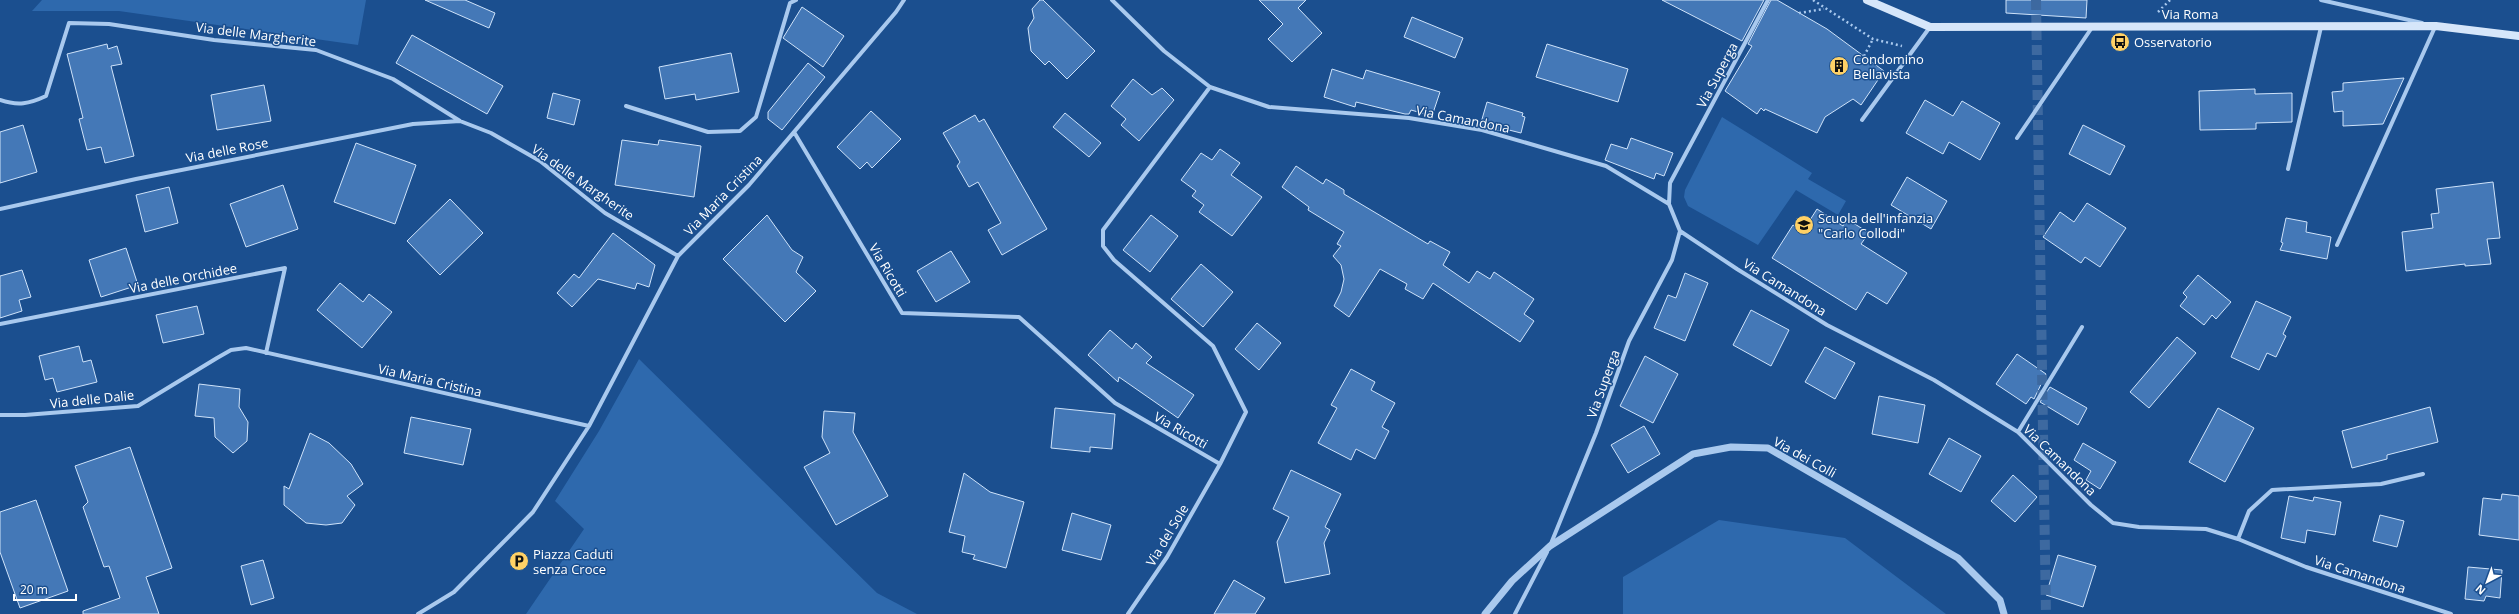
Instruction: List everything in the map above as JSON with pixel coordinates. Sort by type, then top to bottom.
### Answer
[{"type":"main road","name":"Via Roma","points":[[1867,0],[1930,27],[2436,26],[2519,36]]},
{"type":"street","points":[[626,106],[708,132],[740,131],[756,117],[790,3],[796,0]]},
{"type":"street","name":"Via Maria Cristina","points":[[418,614],[454,592],[534,512],[589,426],[678,256],[749,185],[896,12],[904,0]]},
{"type":"street","name":"Via Camandona","points":[[1112,0],[1164,51],[1210,87],[1269,107],[1408,118],[1482,130],[1606,166],[1670,204]]},
{"type":"street","name":"Via Superga","points":[[1670,204],[1670,183],[1768,0]]},
{"type":"street","points":[[2321,0],[2436,26],[2337,245]]},
{"type":"street","name":"Via delle Margherite","points":[[0,100],[15,105],[31,103],[46,96],[69,23],[109,24],[214,40],[316,50],[393,79],[460,121],[491,133],[540,161],[605,213],[678,256]]},
{"type":"street","points":[[2017,138],[2093,26]]},
{"type":"street","points":[[2288,169],[2322,26]]},
{"type":"street","points":[[1862,120],[1930,27]]},
{"type":"street","points":[[1210,87],[1103,230],[1103,246],[1114,260],[1213,346],[1246,412],[1220,464]]},
{"type":"street","name":"Via delle Rose","points":[[0,209],[136,179],[413,124],[460,121]]},
{"type":"street","name":"Via Ricotti","points":[[794,132],[902,312],[1020,317],[1115,403],[1220,464]]},
{"type":"street","points":[[1670,204],[1680,231]]},
{"type":"street","name":"Via Camandona","points":[[1680,231],[1737,269],[1827,325],[1934,380],[2018,432],[2091,505],[2113,523],[2139,527],[2206,529],[2238,539],[2306,567],[2451,614]]},
{"type":"street","name":"Via Superga","points":[[1515,614],[1550,546],[1596,433],[1629,341],[1672,260],[1680,231]]},
{"type":"street","name":"Via delle Orchidee","points":[[0,324],[285,268],[266,353]]},
{"type":"street","points":[[2018,432],[2082,327]]},
{"type":"street","name":"Via delle Dalie","points":[[0,414],[26,415],[138,406],[231,350],[246,348],[266,353]]},
{"type":"street","name":"Via Maria Cristina","points":[[266,353],[589,426]]},
{"type":"street","name":"Via dei Colli","points":[[1485,614],[1512,581],[1550,546],[1693,454],[1731,447],[1768,448],[1958,558],[2000,600],[2004,614]]},
{"type":"street","name":"Via del Sole","points":[[1128,614],[1167,557],[1220,464]]},
{"type":"street","points":[[2238,539],[2249,511],[2272,490],[2381,484],[2424,474]]},
{"type":"path","points":[[1813,0],[1824,9],[1873,39],[1914,49]]},
{"type":"path","points":[[1799,13],[1824,9]]},
{"type":"path","points":[[1864,56],[1873,39]]},
{"type":"shaded area","points":[[42,0],[366,0],[358,45],[119,11],[32,11]]},
{"type":"shaded area","points":[[1722,117],[1812,173],[1808,179],[1846,201],[1838,215],[1796,190],[1758,245],[1688,206],[1684,197],[1685,190]]},
{"type":"shaded area","points":[[639,359],[877,593],[917,614],[526,614],[584,529],[555,501],[599,431]]},
{"type":"shaded area","points":[[1719,520],[1845,538],[1946,614],[1623,614],[1623,577]]},
{"type":"building","points":[[425,0],[465,0],[495,13],[489,28]]},
{"type":"building","points":[[1040,0],[1043,0],[1095,51],[1067,79],[1049,61],[1045,65],[1031,51],[1028,28],[1034,18],[1032,9]]},
{"type":"building","points":[[1259,0],[1306,0],[1298,8],[1322,33],[1292,62],[1268,39],[1283,24]]},
{"type":"building","points":[[1662,0],[1764,0],[1742,41]]},
{"type":"building","name":"Condomino Bellavista","points":[[1771,0],[1777,0],[1827,29],[1884,71],[1861,105],[1853,99],[1825,117],[1817,133],[1765,109],[1764,111],[1761,108],[1757,114],[1725,91],[1752,46],[1748,44]]},
{"type":"building","points":[[2006,0],[2087,0],[2086,18],[2006,13]]},
{"type":"building","points":[[802,7],[844,36],[823,67],[783,38]]},
{"type":"building","points":[[1412,17],[1463,38],[1455,58],[1404,37]]},
{"type":"building","points":[[412,35],[503,86],[487,114],[396,63]]},
{"type":"building","points":[[107,44],[108,49],[117,46],[122,64],[111,66],[134,156],[105,163],[101,147],[87,150],[79,119],[83,118],[67,54]]},
{"type":"building","points":[[1547,44],[1628,69],[1618,102],[1536,77]]},
{"type":"building","points":[[731,53],[739,92],[696,100],[695,94],[665,99],[659,67]]},
{"type":"building","points":[[808,63],[825,77],[782,130],[768,119],[768,112]]},
{"type":"building","points":[[1332,69],[1363,79],[1366,70],[1440,92],[1432,116],[1411,110],[1409,114],[1405,114],[1356,102],[1355,107],[1324,97]]},
{"type":"building","points":[[2404,78],[2383,124],[2343,126],[2343,111],[2334,112],[2332,92],[2343,91],[2343,83]]},
{"type":"building","points":[[1133,79],[1152,95],[1162,88],[1174,100],[1139,141],[1121,125],[1126,119],[1111,106]]},
{"type":"building","points":[[264,85],[271,121],[217,130],[211,95]]},
{"type":"building","points":[[2255,89],[2255,94],[2292,93],[2292,122],[2256,123],[2256,129],[2200,130],[2199,91]]},
{"type":"building","points":[[553,93],[580,100],[574,125],[547,118]]},
{"type":"building","points":[[1925,100],[1953,116],[1962,101],[2000,123],[1980,160],[1949,142],[1943,154],[1906,133]]},
{"type":"building","points":[[1487,102],[1523,113],[1522,116],[1525,117],[1521,133],[1509,130],[1508,133],[1480,126]]},
{"type":"building","points":[[871,111],[901,139],[872,168],[867,162],[860,169],[837,147]]},
{"type":"building","points":[[1065,113],[1101,143],[1089,157],[1053,127]]},
{"type":"building","points":[[975,115],[979,122],[984,119],[1047,229],[1002,255],[988,230],[1001,223],[978,182],[969,187],[957,166],[960,162],[943,133]]},
{"type":"building","points":[[23,125],[37,172],[0,183],[0,132]]},
{"type":"building","points":[[2083,125],[2125,146],[2110,175],[2069,154]]},
{"type":"building","points":[[1631,138],[1673,153],[1664,176],[1656,173],[1654,179],[1605,160],[1611,144],[1627,149]]},
{"type":"building","points":[[622,140],[658,145],[659,140],[701,146],[694,197],[615,185]]},
{"type":"building","points":[[356,143],[416,165],[395,224],[334,202]]},
{"type":"building","points":[[1220,149],[1240,163],[1231,175],[1262,197],[1232,236],[1199,212],[1204,205],[1192,196],[1196,191],[1181,180],[1201,153],[1212,160]]},
{"type":"building","points":[[1296,166],[1323,184],[1326,179],[1344,190],[1344,194],[1428,244],[1430,241],[1450,252],[1443,265],[1469,283],[1477,271],[1490,279],[1494,272],[1534,299],[1524,314],[1534,321],[1520,342],[1433,283],[1423,299],[1405,289],[1407,284],[1380,269],[1349,317],[1334,306],[1341,292],[1344,279],[1341,265],[1333,256],[1341,246],[1337,244],[1344,232],[1308,210],[1309,207],[1282,187]]},
{"type":"building","points":[[1907,177],[1947,201],[1931,229],[1891,205]]},
{"type":"building","points":[[2493,182],[2500,238],[2487,239],[2491,264],[2465,266],[2465,264],[2406,271],[2402,232],[2433,228],[2431,214],[2439,213],[2436,189]]},
{"type":"building","points":[[283,185],[298,229],[246,247],[230,204]]},
{"type":"building","points":[[169,187],[178,223],[145,232],[136,195]]},
{"type":"building","points":[[450,199],[483,233],[440,275],[407,241]]},
{"type":"building","points":[[2087,203],[2126,228],[2100,267],[2085,257],[2081,263],[2043,237],[2060,212],[2074,222]]},
{"type":"building","points":[[1817,209],[1843,226],[1847,219],[1869,233],[1861,244],[1907,273],[1887,304],[1867,292],[1856,310],[1772,258],[1793,225],[1803,231]]},
{"type":"building","points":[[767,215],[792,250],[803,257],[796,272],[816,291],[785,322],[723,259]]},
{"type":"building","points":[[1151,215],[1178,236],[1150,272],[1123,250]]},
{"type":"building","points":[[2286,218],[2307,222],[2306,232],[2331,237],[2327,259],[2280,250],[2283,243],[2281,242]]},
{"type":"building","points":[[613,233],[655,265],[649,287],[637,283],[635,289],[598,279],[572,307],[557,293],[574,274],[579,278]]},
{"type":"building","points":[[126,248],[138,285],[101,297],[89,260]]},
{"type":"building","points":[[951,251],[970,282],[936,302],[917,271]]},
{"type":"building","points":[[1201,264],[1233,292],[1203,327],[1171,299]]},
{"type":"building","points":[[22,270],[31,297],[19,300],[22,311],[0,318],[0,276]]},
{"type":"building","points":[[1685,273],[1708,283],[1685,341],[1654,328],[1668,295],[1676,298]]},
{"type":"building","points":[[2198,275],[2231,302],[2216,319],[2212,315],[2204,325],[2180,306],[2187,297],[2183,293]]},
{"type":"building","points":[[340,283],[363,302],[369,294],[392,312],[362,348],[317,310]]},
{"type":"building","points":[[2256,301],[2291,317],[2283,334],[2286,336],[2276,357],[2267,353],[2259,370],[2231,357]]},
{"type":"building","points":[[197,306],[204,334],[163,343],[156,315]]},
{"type":"building","points":[[1751,310],[1789,330],[1771,366],[1733,345]]},
{"type":"building","points":[[1257,323],[1281,343],[1259,370],[1235,349]]},
{"type":"building","points":[[1110,330],[1132,349],[1136,343],[1152,357],[1146,363],[1194,395],[1178,418],[1119,377],[1118,382],[1088,355]]},
{"type":"building","points":[[2177,337],[2196,353],[2149,408],[2130,392]]},
{"type":"building","points":[[79,346],[83,362],[91,360],[97,382],[57,392],[53,378],[45,380],[39,356]]},
{"type":"building","points":[[1825,347],[1855,363],[1835,399],[1805,382]]},
{"type":"building","points":[[2017,354],[2046,374],[2034,399],[2031,397],[2026,404],[1996,384]]},
{"type":"building","points":[[1645,356],[1678,374],[1653,423],[1620,406]]},
{"type":"building","points":[[1351,369],[1375,382],[1371,390],[1395,403],[1382,427],[1389,431],[1375,459],[1356,449],[1351,460],[1318,443],[1337,408],[1331,405]]},
{"type":"building","points":[[199,384],[240,389],[239,407],[248,422],[247,441],[233,453],[215,437],[214,418],[195,416]]},
{"type":"building","points":[[2050,387],[2087,408],[2078,425],[2040,402]]},
{"type":"building","points":[[1879,396],[1925,405],[1918,443],[1872,434]]},
{"type":"building","points":[[2430,407],[2438,442],[2387,455],[2387,459],[2352,468],[2342,431]]},
{"type":"building","points":[[1055,408],[1115,414],[1112,449],[1090,447],[1090,452],[1051,448]]},
{"type":"building","points":[[2218,408],[2254,428],[2225,482],[2189,462]]},
{"type":"building","points":[[824,411],[855,413],[853,432],[888,496],[836,525],[804,467],[830,453],[822,437]]},
{"type":"building","points":[[411,417],[471,429],[463,465],[404,453]]},
{"type":"building","points":[[1644,426],[1660,454],[1628,473],[1611,445]]},
{"type":"building","points":[[310,433],[329,443],[351,464],[363,484],[347,496],[355,505],[342,523],[326,525],[306,523],[284,505],[284,486],[289,489]]},
{"type":"building","points":[[1949,438],[1981,456],[1961,492],[1929,474]]},
{"type":"building","points":[[2083,443],[2116,462],[2100,489],[2086,480],[2091,471],[2074,460]]},
{"type":"building","points":[[130,447],[172,568],[146,577],[159,614],[83,614],[83,611],[120,598],[109,566],[104,567],[83,507],[88,502],[75,466]]},
{"type":"building","points":[[1291,470],[1341,494],[1325,527],[1330,530],[1324,543],[1330,574],[1285,583],[1277,542],[1289,517],[1273,509]]},
{"type":"building","points":[[964,473],[990,492],[1024,502],[1006,568],[973,559],[975,555],[962,552],[965,536],[949,532]]},
{"type":"building","points":[[2013,475],[2037,497],[2015,522],[1991,501]]},
{"type":"building","points":[[2502,494],[2519,496],[2519,540],[2479,535],[2483,498],[2501,500]]},
{"type":"building","points":[[2289,496],[2313,501],[2314,497],[2341,502],[2335,535],[2307,530],[2305,543],[2281,538]]},
{"type":"building","points":[[36,500],[68,591],[20,608],[0,552],[0,512]]},
{"type":"building","points":[[1072,513],[1111,525],[1101,560],[1062,550]]},
{"type":"building","points":[[2380,515],[2404,521],[2397,547],[2373,541]]},
{"type":"building","points":[[2058,555],[2096,566],[2083,607],[2046,595]]},
{"type":"building","points":[[263,560],[274,598],[251,605],[241,566]]},
{"type":"building","points":[[2468,567],[2502,570],[2500,598],[2486,596],[2484,601],[2465,599]]},
{"type":"building","points":[[1234,580],[1265,598],[1255,614],[1214,614]]},
{"type":"tunnel","points":[[2036,0],[2046,614]]},
{"type":"place","name":"Osservatorio","points":[[2120,42]]},
{"type":"place","name":"Condomino Bellavista","points":[[1839,66]]},
{"type":"place","name":"Scuola dell'infanzia \"Carlo Collodi\"","points":[[1804,225]]},
{"type":"place","name":"Piazza Caduti senza Croce","points":[[519,561]]}]
